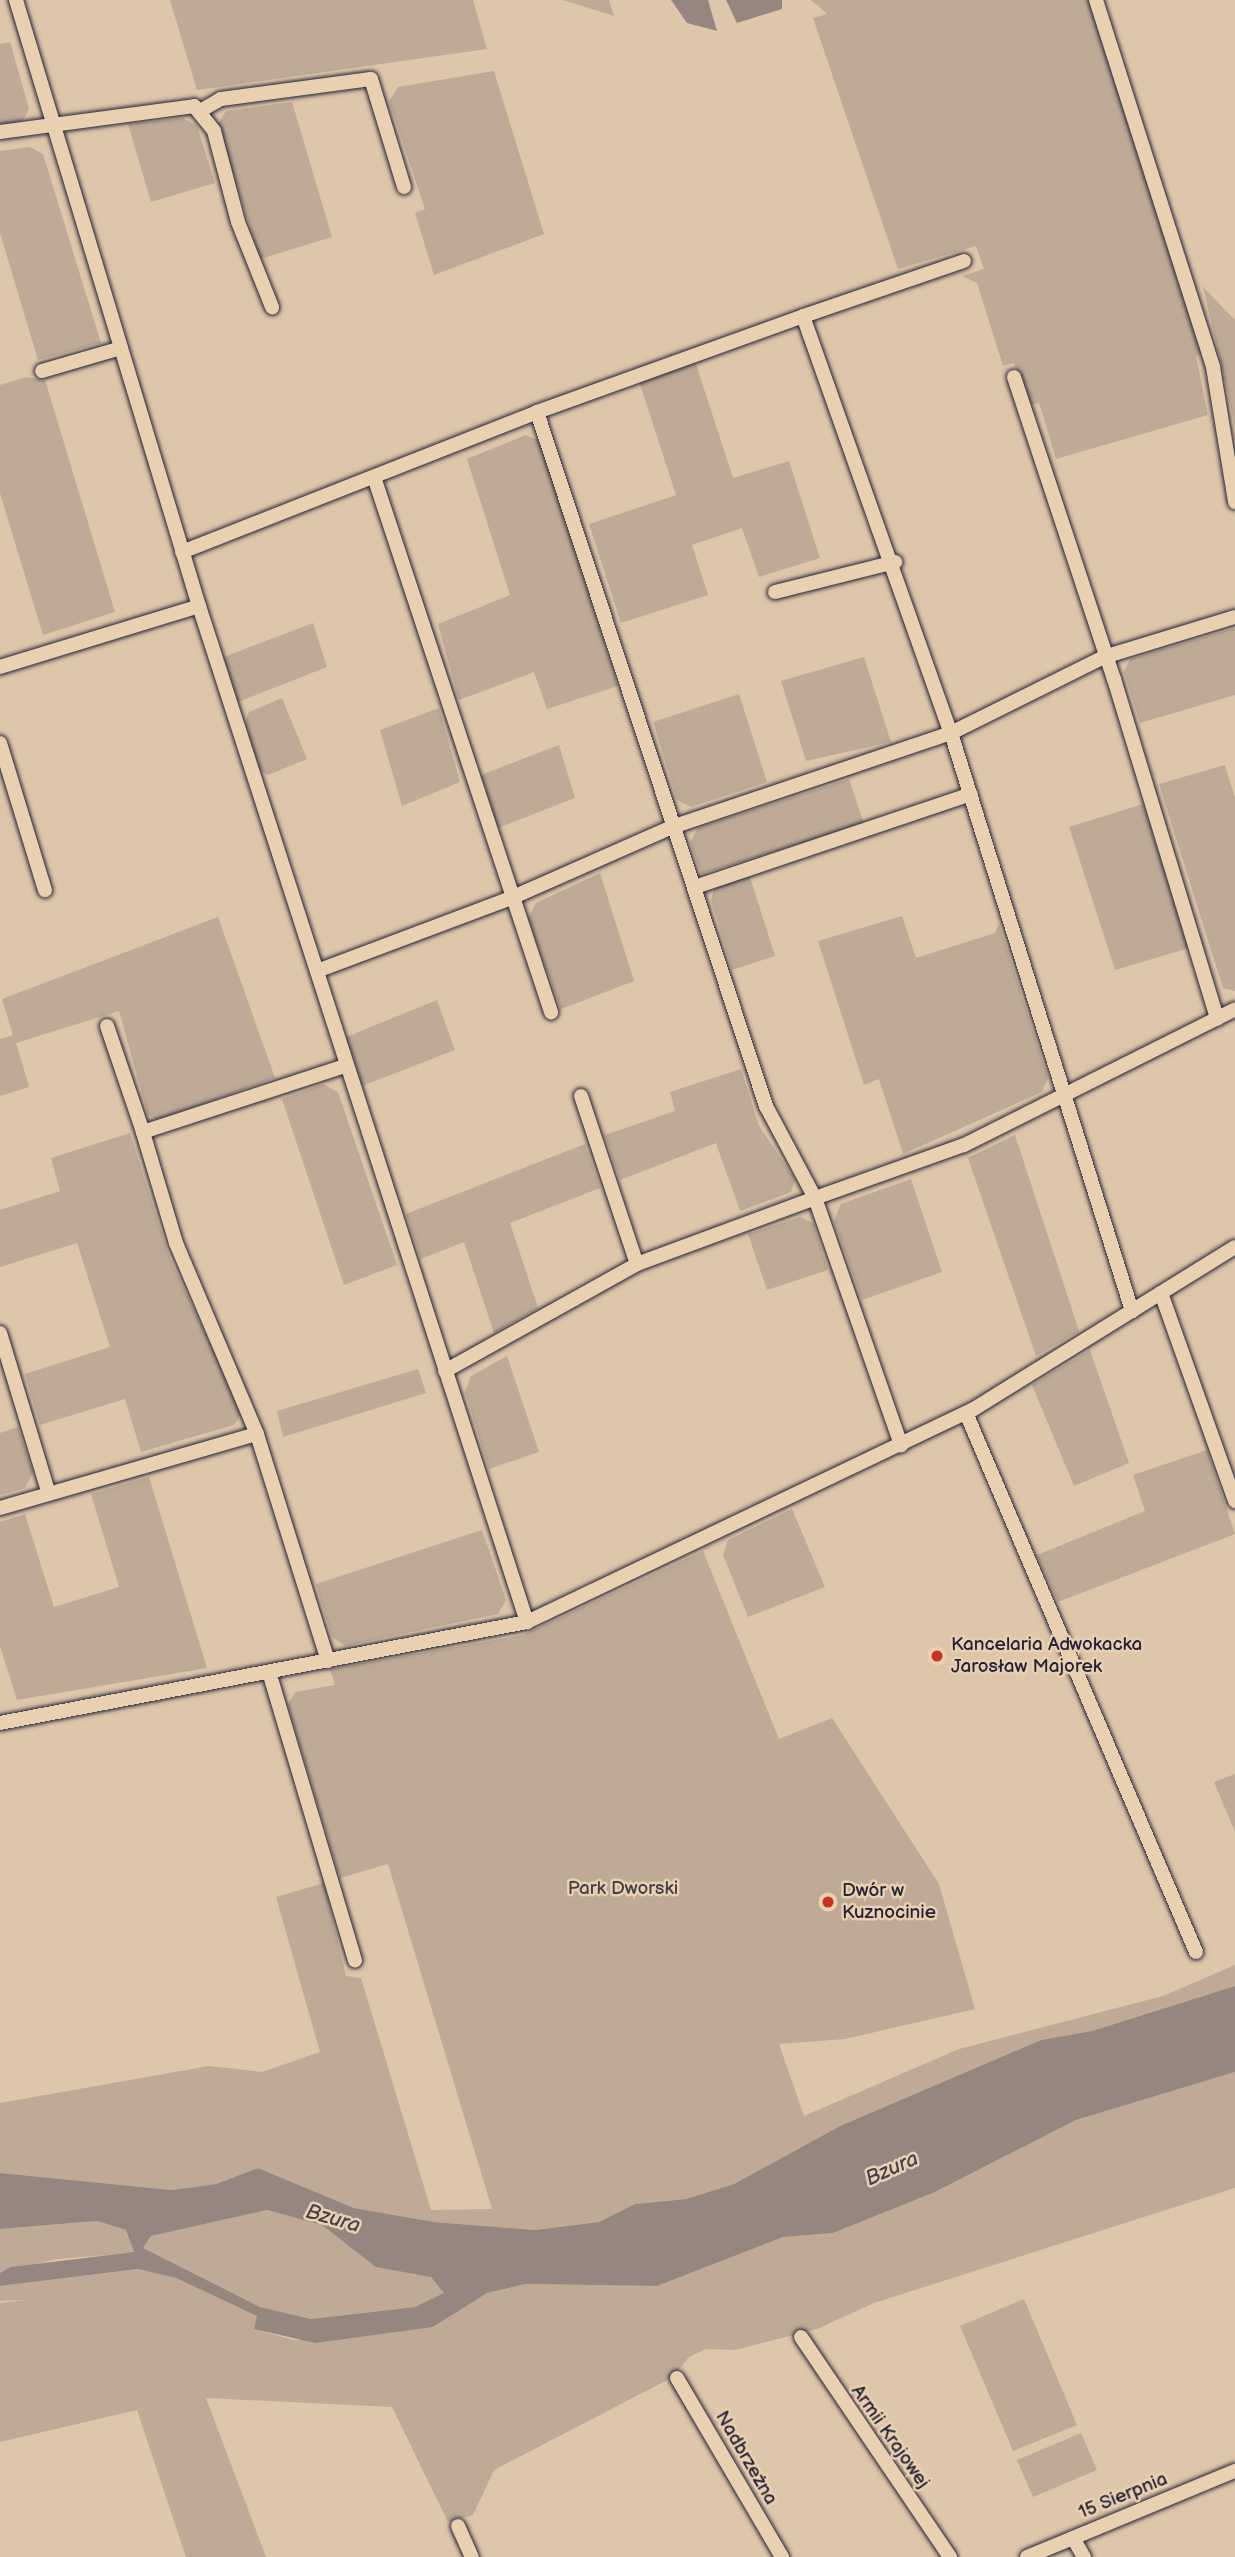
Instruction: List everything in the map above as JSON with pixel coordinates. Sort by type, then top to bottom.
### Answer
[{"type":"street","points":[[16,0],[198,606],[527,1622]]},
{"type":"street","points":[[1096,0],[1213,367],[1235,502]]},
{"type":"street","points":[[0,132],[170,105],[200,111],[220,99],[371,79],[404,187]]},
{"type":"street","points":[[200,111],[214,131],[238,222],[272,307]]},
{"type":"street","points":[[182,552],[537,412],[964,261]]},
{"type":"street","points":[[803,316],[895,562],[971,794],[1132,1311]]},
{"type":"street","points":[[42,371],[121,348]]},
{"type":"street","points":[[1014,377],[1217,1019]]},
{"type":"street","points":[[537,412],[768,1113],[815,1198],[901,1445]]},
{"type":"street","points":[[374,477],[511,898],[551,1012]]},
{"type":"street","points":[[775,592],[895,562]]},
{"type":"street","points":[[0,667],[198,606]]},
{"type":"street","points":[[317,971],[511,898],[672,827],[951,733],[1104,657],[1235,617]]},
{"type":"street","points":[[0,743],[45,890]]},
{"type":"street","points":[[695,887],[971,794]]},
{"type":"street","points":[[445,1371],[637,1264],[964,1145],[1235,1009]]},
{"type":"street","points":[[107,1026],[143,1132],[176,1243],[257,1434],[328,1661]]},
{"type":"street","points":[[143,1132],[345,1066]]},
{"type":"street","points":[[582,1096],[637,1264]]},
{"type":"street","points":[[0,1723],[527,1622],[966,1413],[1235,1247]]},
{"type":"street","points":[[1161,1293],[1235,1501]]},
{"type":"street","points":[[0,1333],[50,1494]]},
{"type":"street","points":[[966,1413],[1196,1952]]},
{"type":"street","points":[[0,1508],[257,1434]]},
{"type":"street","points":[[269,1672],[355,1960]]},
{"type":"street","name":"Armii Krajowej","points":[[801,2337],[950,2557]]},
{"type":"street","name":"Nadbrzeżna","points":[[677,2378],[782,2557]]},
{"type":"street","name":"15 Sierpnia","points":[[1027,2557],[1235,2471]]},
{"type":"street","points":[[458,2526],[471,2557]]},
{"type":"street","points":[[1073,2538],[1084,2557]]},
{"type":"green space","points":[[170,0],[473,0],[487,49],[197,90]]},
{"type":"green space","points":[[563,0],[609,0],[614,16]]},
{"type":"green space","points":[[811,0],[1091,0],[1204,352],[1196,356],[1208,415],[1056,459],[1039,403],[1028,405],[1014,363],[1003,366],[977,283],[962,276],[984,269],[976,246],[898,269],[813,18],[827,14]]},
{"type":"green space","points":[[10,42],[29,109],[22,122],[0,125],[0,44]]},
{"type":"green space","points":[[494,71],[544,234],[434,275],[415,213],[425,209],[389,101],[398,87]]},
{"type":"green space","points":[[292,102],[332,237],[260,259],[218,124],[226,111]]},
{"type":"green space","points":[[183,118],[197,126],[215,183],[151,202],[128,124]]},
{"type":"green space","points":[[30,147],[43,154],[101,343],[38,360],[0,233],[0,151]]},
{"type":"green space","points":[[1203,287],[1235,320],[1235,428],[1228,393]]},
{"type":"green space","points":[[694,358],[733,478],[789,461],[820,558],[759,577],[742,528],[692,545],[708,595],[621,623],[589,524],[676,495],[638,378]]},
{"type":"green space","points":[[26,377],[45,380],[115,612],[43,635],[0,493],[0,385]]},
{"type":"green space","points":[[526,435],[540,441],[618,686],[547,709],[534,672],[459,700],[438,624],[510,595],[467,459]]},
{"type":"green space","points":[[313,623],[327,667],[238,702],[224,657]]},
{"type":"green space","points":[[1235,628],[1235,695],[1140,723],[1124,672],[1130,659]]},
{"type":"green space","points":[[864,657],[891,742],[806,761],[781,681]]},
{"type":"green space","points":[[739,694],[767,782],[691,807],[677,800],[653,722]]},
{"type":"green space","points":[[282,698],[307,759],[268,775],[260,771],[245,722],[249,712]]},
{"type":"green space","points":[[439,708],[460,782],[402,806],[380,730]]},
{"type":"green space","points":[[559,745],[575,798],[498,828],[481,775]]},
{"type":"green space","points":[[1225,765],[1235,798],[1235,991],[1223,988],[1159,784]]},
{"type":"green space","points":[[849,779],[864,824],[701,874],[690,842],[698,828]]},
{"type":"green space","points":[[1143,804],[1189,948],[1115,970],[1069,827]]},
{"type":"green space","points":[[600,873],[634,981],[561,1009],[528,918],[536,903]]},
{"type":"green space","points":[[749,874],[775,956],[732,970],[711,900],[715,886]]},
{"type":"green space","points":[[902,916],[916,958],[995,933],[999,924],[1048,1078],[1042,1092],[903,1154],[879,1079],[864,1085],[818,941]]},
{"type":"green space","points":[[218,917],[275,1078],[157,1120],[148,1115],[119,1011],[16,1043],[29,1087],[0,1096],[0,1039],[13,1035],[2,999]]},
{"type":"green space","points":[[437,1000],[455,1050],[362,1086],[346,1037]]},
{"type":"green space","points":[[741,1069],[759,1126],[795,1179],[791,1192],[740,1211],[716,1143],[620,1180],[605,1135],[675,1111],[670,1092]]},
{"type":"green space","points":[[323,1084],[338,1092],[397,1265],[344,1285],[282,1099]]},
{"type":"green space","points":[[130,1133],[169,1256],[242,1412],[234,1425],[141,1452],[125,1399],[40,1425],[25,1374],[110,1347],[77,1243],[0,1267],[0,1210],[60,1191],[51,1158]]},
{"type":"green space","points":[[1015,1135],[1079,1331],[1036,1356],[968,1158]]},
{"type":"green space","points":[[585,1144],[600,1188],[510,1223],[538,1308],[494,1333],[464,1242],[421,1259],[406,1214]]},
{"type":"green space","points":[[911,1179],[942,1272],[862,1300],[834,1221],[841,1204]]},
{"type":"green space","points":[[800,1217],[813,1223],[828,1270],[767,1290],[748,1234]]},
{"type":"green space","points":[[1090,1350],[1129,1463],[1074,1486],[1032,1385]]},
{"type":"green space","points":[[507,1356],[539,1452],[489,1469],[465,1392],[471,1376]]},
{"type":"green space","points":[[418,1369],[426,1393],[283,1437],[277,1411]]},
{"type":"green space","points":[[18,1427],[33,1473],[25,1488],[0,1495],[0,1433]]},
{"type":"green space","points":[[1207,1450],[1235,1534],[1058,1602],[1037,1555],[1145,1511],[1133,1475]]},
{"type":"green space","points":[[149,1477],[207,1668],[17,1700],[0,1646],[0,1522],[25,1514],[54,1607],[119,1587],[91,1494]]},
{"type":"green space","points":[[792,1509],[825,1587],[748,1617],[723,1555],[728,1540]]},
{"type":"green space","points":[[482,1530],[506,1600],[498,1614],[345,1646],[332,1637],[316,1584]]},
{"type":"green space","name":"Park Dworski","points":[[703,1551],[779,1739],[832,1718],[939,1884],[975,2009],[845,2039],[779,2044],[804,2116],[959,2049],[1163,1996],[1235,1965],[1235,1986],[1092,2031],[1041,2040],[840,2126],[734,2184],[686,2199],[635,2204],[599,2222],[535,2230],[434,2222],[354,2208],[258,2168],[216,2184],[172,2190],[0,2173],[0,2103],[209,2066],[262,2072],[320,2052],[276,1897],[324,1883],[346,1976],[361,1978],[431,2210],[492,2209],[388,1864],[340,1878],[288,1705],[295,1692],[335,1685],[330,1669],[523,1635]]},
{"type":"green space","points":[[1235,1774],[1235,1832],[1214,1782]]},
{"type":"green space","points":[[1235,2072],[1235,2188],[874,2303],[817,2329],[735,2350],[706,2349],[689,2357],[673,2377],[494,2470],[473,2515],[448,2522],[392,2407],[206,2398],[266,2557],[186,2557],[137,2410],[0,2442],[0,2303],[28,2300],[0,2301],[0,2286],[138,2269],[176,2278],[258,2316],[254,2329],[294,2340],[433,2327],[487,2293],[526,2284],[657,2286],[783,2237],[833,2233],[935,2192],[1076,2120]]},
{"type":"green space","points":[[267,2210],[322,2225],[358,2252],[431,2277],[445,2293],[415,2307],[311,2319],[260,2307],[142,2248],[151,2236]]},
{"type":"green space","points":[[97,2221],[126,2230],[134,2253],[57,2259],[0,2273],[0,2229]]},
{"type":"green space","points":[[1024,2299],[1077,2425],[1013,2451],[960,2326]]},
{"type":"green space","points":[[1081,2433],[1097,2470],[1033,2497],[1017,2460]]},
{"type":"water","points":[[671,0],[708,0],[717,31],[687,23]]},
{"type":"water","points":[[726,0],[782,0],[782,9],[737,23]]},
{"type":"water","name":"Bzura","points":[[1235,1986],[1235,2072],[1076,2120],[935,2192],[833,2233],[783,2237],[657,2286],[526,2284],[487,2293],[433,2327],[315,2343],[254,2329],[257,2316],[176,2278],[138,2269],[0,2286],[0,2273],[11,2267],[134,2252],[126,2230],[97,2221],[0,2229],[0,2173],[172,2190],[216,2184],[258,2168],[354,2208],[434,2222],[535,2230],[599,2222],[635,2204],[686,2199],[734,2184],[840,2126],[1041,2040],[1092,2031]],"holes":[[[267,2210],[322,2225],[376,2267],[431,2277],[444,2293],[415,2307],[311,2319],[260,2307],[143,2248],[151,2236]]]},
{"type":"place","name":"Kancelaria Adwokacka Jarosław Majorek","points":[[937,1656]]},
{"type":"place","name":"Dwór w Kuznocinie","points":[[828,1902]]}]
